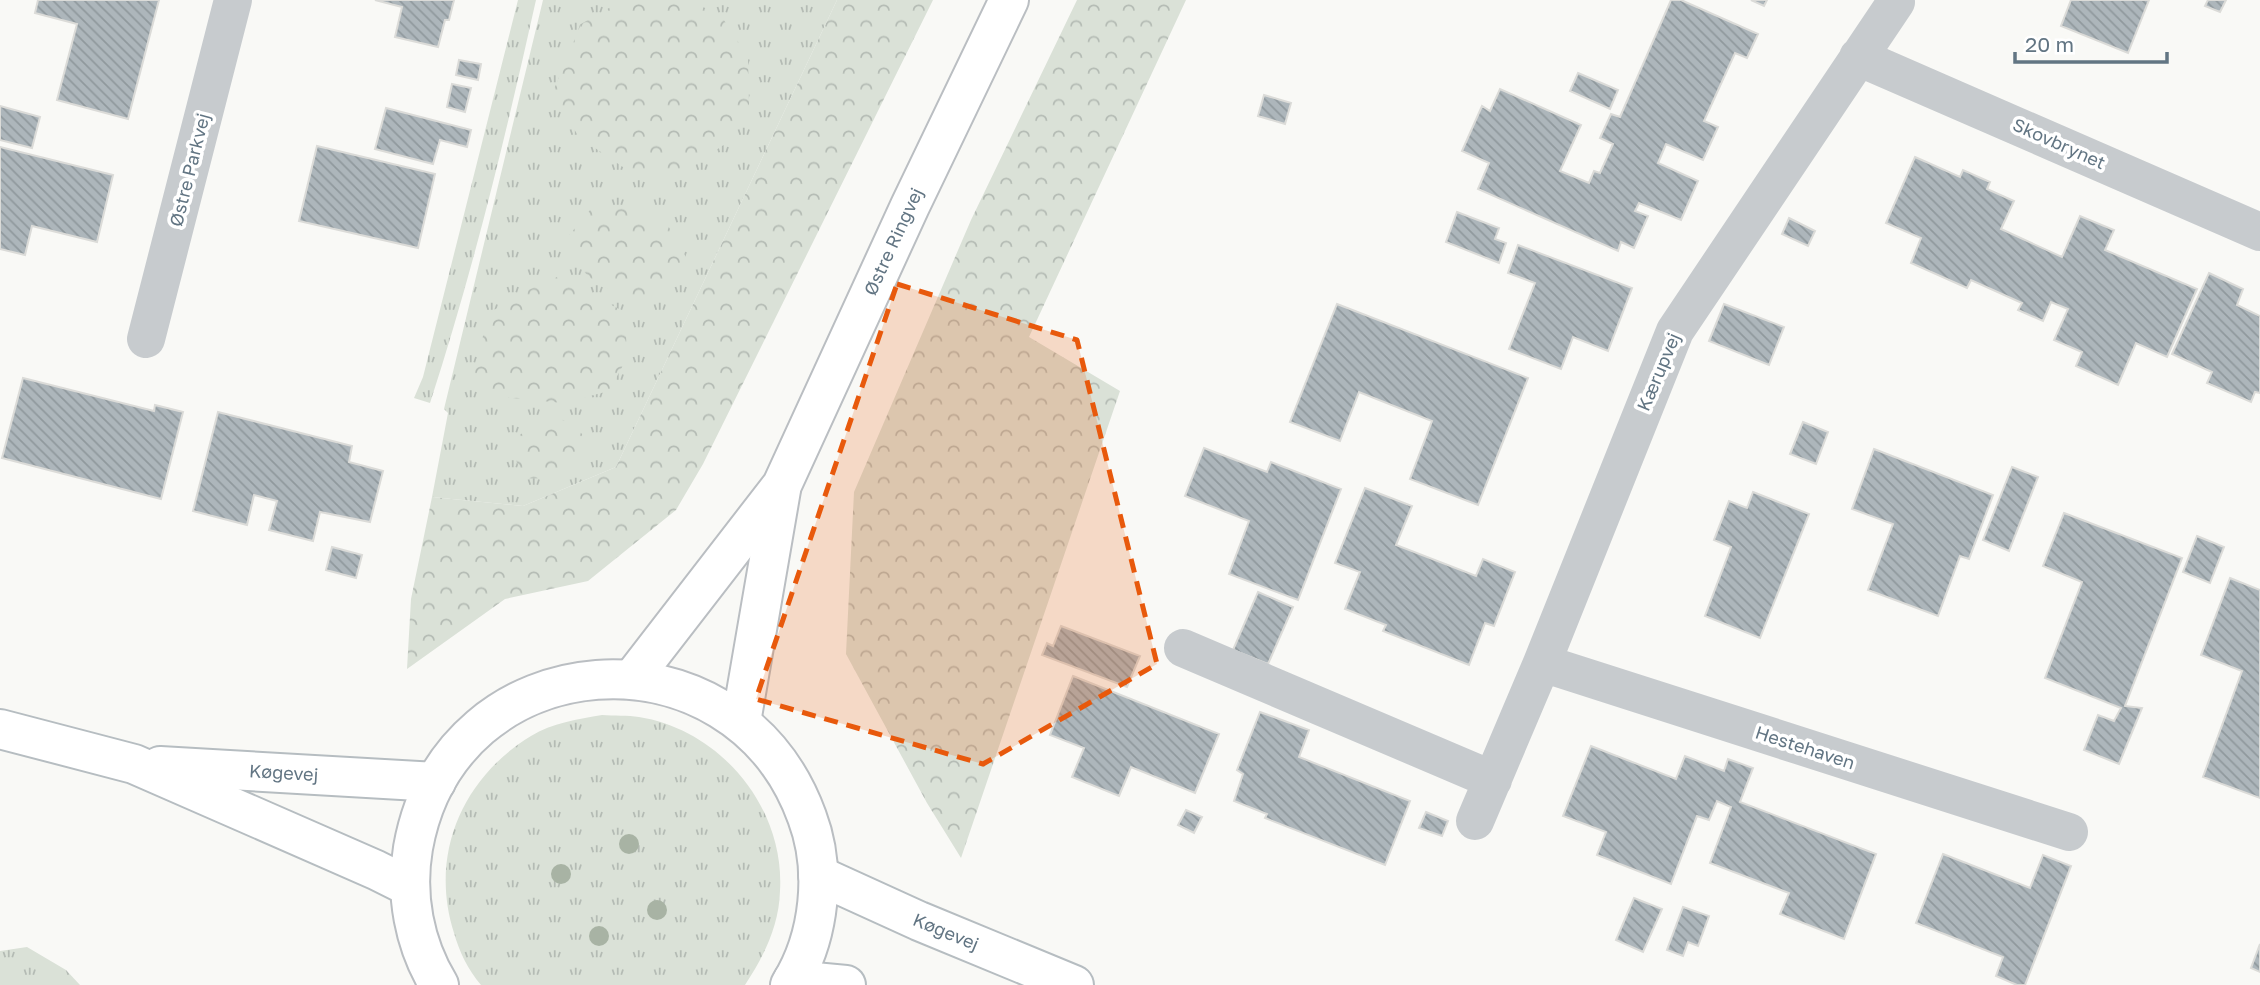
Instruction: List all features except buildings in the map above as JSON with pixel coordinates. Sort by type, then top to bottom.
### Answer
[{"type":"main road","name":"Østre Ringvej","points":[[632,679],[782,485],[910,206],[1009,0]]},
{"type":"main road","name":"Østre Ringvej","points":[[741,722],[782,485]]},
{"type":"main road","points":[[439,985],[421,947],[413,917],[410,887],[416,832],[436,782],[472,735],[494,716],[545,690],[603,678],[632,679],[678,688],[722,709],[741,722],[776,758],[802,801],[810,825],[818,875],[815,919],[810,940],[791,983],[846,985]]},
{"type":"main road","name":"Køgevej","points":[[0,729],[134,764],[410,887]]},
{"type":"main road","name":"Køgevej","points":[[134,764],[436,782]]},
{"type":"main road","name":"Køgevej","points":[[818,875],[919,921],[1074,985]]},
{"type":"street","name":"Østre Parkvej","points":[[146,340],[233,0]]},
{"type":"street","name":"Kærupvej","points":[[1475,821],[1542,663],[1675,331],[1896,2]]},
{"type":"street","name":"Skovbrynet","points":[[1858,57],[2260,232]]},
{"type":"street","points":[[1183,648],[1493,779]]},
{"type":"street","name":"Hestehaven","points":[[1542,663],[2068,832]]},
{"type":"highlighted area","points":[[897,284],[1077,340],[1157,664],[983,764],[756,699]]},
{"type":"green space","points":[[518,0],[536,0],[488,203],[430,403],[414,398],[423,377]]},
{"type":"green space","points":[[543,0],[837,0],[616,467],[523,506],[432,497],[448,413],[444,409]]},
{"type":"green space","points":[[623,0],[690,0],[722,17],[748,57],[749,104],[732,139],[689,169],[636,176],[579,137],[552,94],[581,24]]},
{"type":"green space","points":[[837,0],[933,0],[703,464],[676,510],[588,581],[505,599],[407,669],[411,599],[432,497],[523,506],[616,467]]},
{"type":"green space","points":[[1077,0],[1186,0],[1029,337],[1120,391],[961,858],[927,803],[846,654],[854,492],[971,220]]},
{"type":"green space","points":[[628,208],[666,222],[687,259],[666,286],[640,300],[613,291],[586,274],[566,239],[590,210]]},
{"type":"green space","points":[[557,277],[625,312],[627,358],[609,391],[563,403],[501,397],[473,374],[489,313],[526,291]]},
{"type":"green space","points":[[560,419],[575,424],[588,443],[567,466],[554,475],[524,478],[515,458],[516,437],[538,424]]},
{"type":"green space","points":[[602,715],[639,717],[669,725],[696,738],[721,756],[742,778],[759,803],[772,831],[779,860],[779,904],[769,940],[745,985],[481,985],[464,960],[447,904],[446,875],[449,847],[457,821],[470,796],[486,774],[507,753],[531,736],[556,725]]},
{"type":"green space","points":[[27,947],[66,970],[80,985],[0,985],[0,951]]}]
